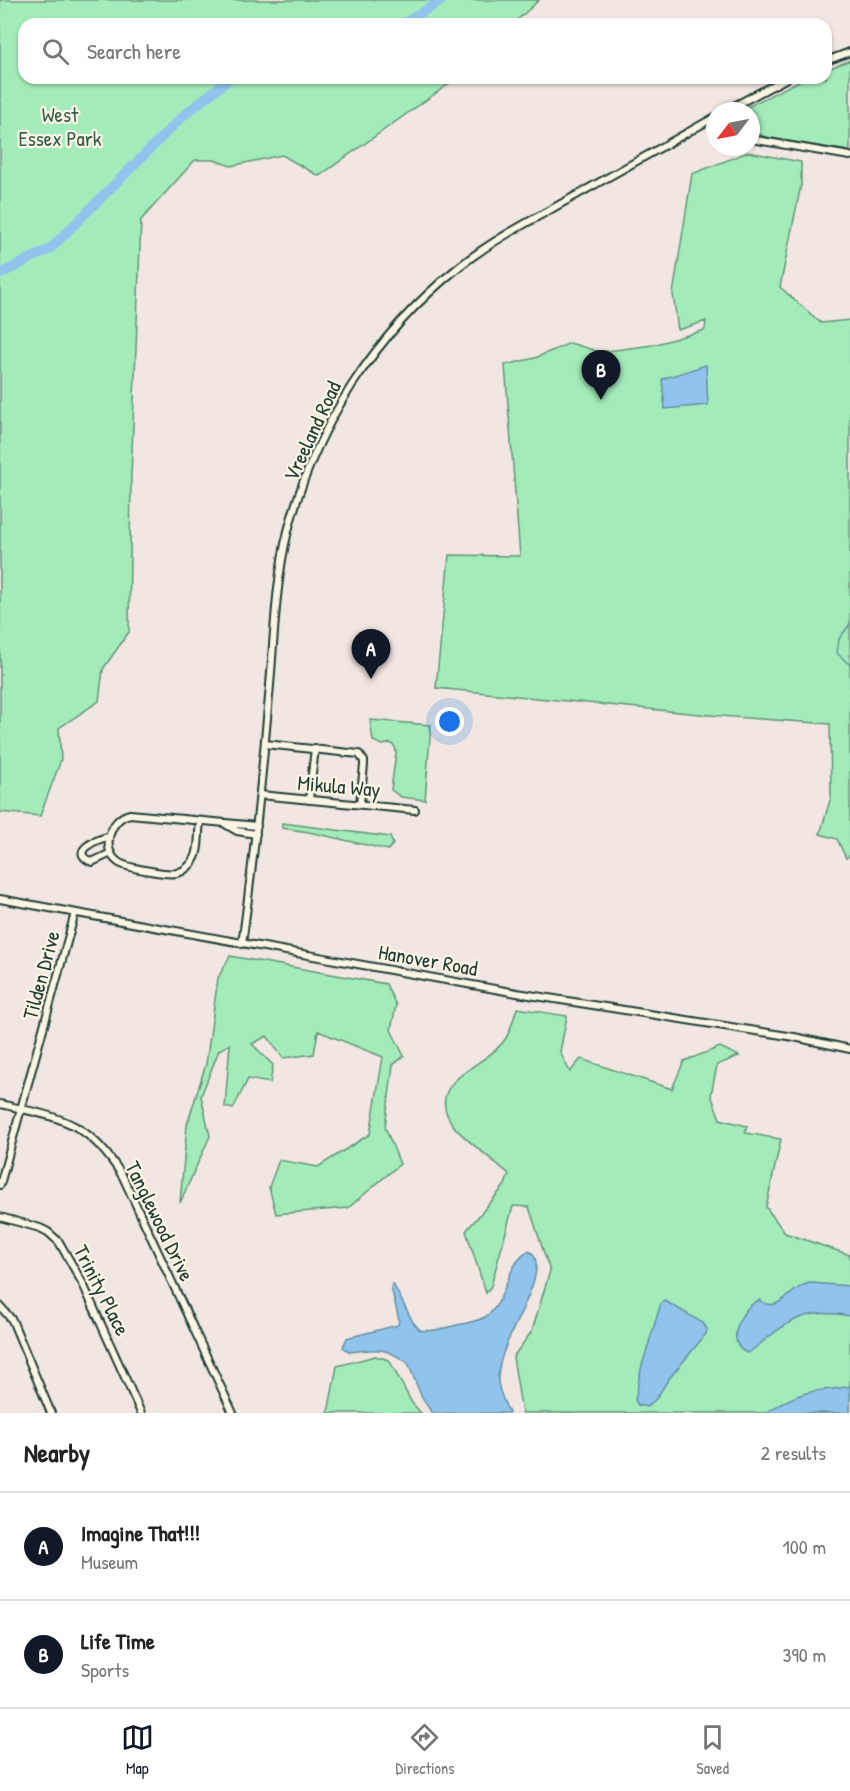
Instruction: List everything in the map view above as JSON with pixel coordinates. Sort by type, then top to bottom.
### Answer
[{"type":"street","points":[[832,59],[850,52]]},
{"type":"street","points":[[744,102],[776,84]]},
{"type":"street","name":"Vreeland Road","points":[[242,944],[257,826],[280,580],[288,533],[317,448],[339,405],[361,370],[382,343],[421,300],[482,250],[706,122]]},
{"type":"street","points":[[760,141],[850,156]]},
{"type":"street","points":[[265,744],[354,752],[362,757],[364,765],[360,804]]},
{"type":"street","points":[[309,800],[315,748]]},
{"type":"street","name":"Mikula Way","points":[[260,795],[415,810]]},
{"type":"street","points":[[200,822],[196,855],[190,865],[178,873],[123,864],[118,862],[111,853],[109,837],[116,822],[130,814],[257,826]]},
{"type":"street","points":[[224,824],[237,831],[256,834]]},
{"type":"street","points":[[109,837],[97,839],[88,845],[84,849],[84,854],[86,859],[92,862],[111,853]]},
{"type":"street","name":"Hanover Road","points":[[0,899],[511,992],[794,1037],[850,1049]]},
{"type":"street","name":"Tilden Drive","points":[[0,1185],[75,913]]},
{"type":"street","name":"Tanglewood Drive","points":[[0,1104],[56,1117],[93,1138],[114,1163],[232,1413]]},
{"type":"street","name":"Trinity Place","points":[[0,1217],[40,1227],[59,1242],[83,1284],[141,1413]]},
{"type":"street","points":[[0,1306],[12,1320],[51,1413]]},
{"type":"green space","name":"West Essex Park","points":[[0,0],[539,0],[520,18],[18,18],[18,84],[449,84],[319,176],[282,155],[231,166],[214,160],[195,160],[141,220],[131,476],[129,632],[103,669],[99,701],[59,728],[61,760],[40,816],[0,812]]},
{"type":"green space","points":[[850,60],[850,151],[767,138],[760,134],[760,102],[757,102],[793,84],[832,84],[832,68]]},
{"type":"green space","points":[[760,154],[801,162],[801,185],[780,287],[821,323],[850,320],[850,855],[846,858],[837,839],[820,834],[831,797],[830,724],[720,716],[436,688],[449,555],[520,556],[505,365],[535,358],[570,343],[600,352],[653,345],[705,330],[706,321],[678,330],[673,294],[692,174],[738,156]]},
{"type":"green space","points":[[370,720],[431,725],[425,800],[401,797],[391,790],[395,747],[391,743],[383,745],[373,741]]},
{"type":"green space","points":[[282,823],[390,837],[393,844],[388,850],[282,828]]},
{"type":"green space","points":[[230,956],[386,984],[396,1005],[391,1030],[404,1056],[393,1065],[385,1127],[400,1164],[348,1208],[276,1214],[269,1187],[279,1160],[318,1167],[370,1134],[383,1057],[318,1031],[314,1054],[283,1058],[267,1036],[252,1044],[273,1065],[270,1083],[248,1079],[233,1109],[225,1107],[230,1044],[219,1050],[201,1096],[210,1136],[180,1203],[187,1125],[206,1064],[218,978]]},
{"type":"green space","points":[[517,1008],[567,1016],[560,1052],[570,1072],[581,1059],[672,1089],[684,1061],[720,1047],[739,1056],[717,1065],[711,1095],[720,1119],[747,1126],[745,1133],[781,1139],[766,1207],[785,1233],[850,1255],[850,1413],[522,1413],[513,1357],[532,1331],[550,1271],[529,1207],[513,1206],[491,1286],[486,1293],[466,1231],[505,1185],[509,1174],[458,1131],[445,1110],[445,1096],[451,1085],[486,1058],[506,1038]]},
{"type":"green space","points":[[375,1356],[389,1360],[412,1403],[421,1413],[328,1413],[337,1366]]},
{"type":"water","points":[[706,365],[708,405],[665,409],[662,379]]},
{"type":"water","points":[[529,1251],[535,1257],[534,1279],[505,1347],[498,1376],[502,1398],[509,1413],[432,1413],[422,1398],[408,1363],[387,1351],[350,1352],[343,1347],[347,1338],[398,1325],[399,1320],[391,1287],[393,1284],[413,1322],[420,1330],[438,1329],[485,1317],[498,1303],[515,1265]]},
{"type":"water","points":[[810,1283],[850,1286],[850,1316],[819,1314],[807,1316],[785,1325],[747,1353],[740,1348],[736,1341],[738,1325],[753,1303],[760,1300],[767,1304],[779,1302],[803,1285]]},
{"type":"water","points":[[665,1301],[703,1323],[707,1329],[706,1334],[668,1380],[656,1399],[647,1407],[638,1405],[635,1400],[641,1369],[661,1303]]},
{"type":"water","points":[[850,1386],[850,1413],[766,1413],[800,1395]]},
{"type":"waterway","points":[[413,18],[442,0]]},
{"type":"waterway","points":[[0,274],[50,249],[183,116],[223,84]]},
{"type":"waterway","points":[[850,624],[839,639],[837,653],[850,665]]},
{"type":"place","name":"Life Time","points":[[601,400]]},
{"type":"place","name":"Imagine That!!!","points":[[371,679]]}]
